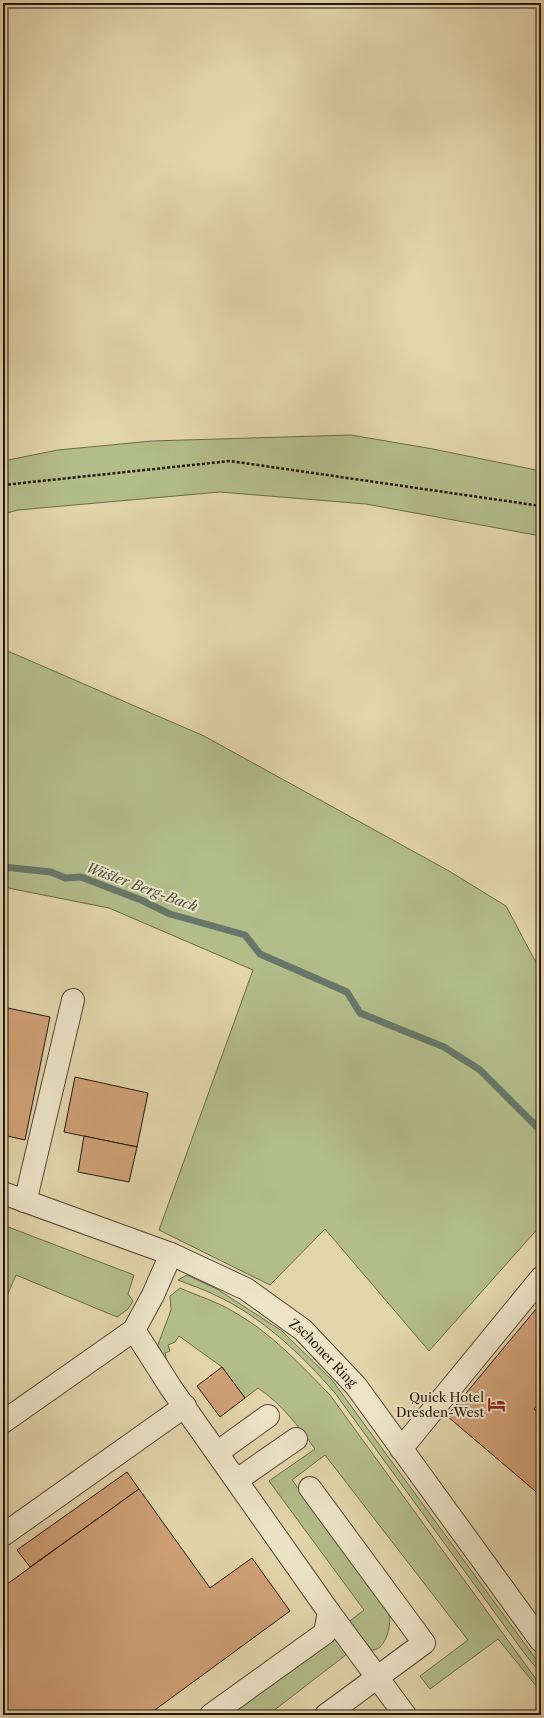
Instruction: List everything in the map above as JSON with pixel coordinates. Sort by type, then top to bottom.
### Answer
[{"type":"street","points":[[24,1200],[28,1190],[73,1000]]},
{"type":"street","name":"Zschoner Ring","points":[[3,1193],[171,1254],[246,1289],[303,1330],[356,1386],[541,1641]]},
{"type":"street","points":[[3,1422],[134,1330],[153,1295],[171,1254]]},
{"type":"street","points":[[401,1449],[541,1278]]},
{"type":"street","points":[[134,1330],[171,1388],[218,1452],[329,1612],[405,1715]]},
{"type":"street","points":[[3,1535],[185,1406]]},
{"type":"street","points":[[218,1452],[268,1416]]},
{"type":"street","points":[[237,1480],[296,1439]]},
{"type":"street","points":[[310,1488],[424,1643],[326,1715]]},
{"type":"street","points":[[211,1715],[325,1633],[329,1612]]},
{"type":"path","points":[[3,485],[230,461],[541,506]]},
{"type":"green space","points":[[351,435],[433,449],[541,471],[541,536],[366,504],[220,492],[18,510],[3,514],[3,461],[58,450],[152,441]]},
{"type":"green space","points":[[3,649],[204,736],[449,871],[506,906],[541,972],[541,1225],[429,1351],[325,1229],[270,1285],[159,1230],[253,970],[109,908],[3,887]]},
{"type":"green space","points":[[3,1225],[134,1275],[128,1294],[133,1301],[128,1309],[117,1317],[16,1275],[3,1305]]},
{"type":"green space","points":[[187,1275],[217,1289],[282,1331],[332,1380],[541,1666],[541,1674],[335,1393],[295,1351],[249,1314],[210,1293],[178,1280]]},
{"type":"green space","points":[[180,1288],[228,1308],[260,1329],[285,1350],[330,1395],[541,1686],[541,1692],[498,1639],[430,1689],[420,1676],[468,1640],[325,1455],[292,1480],[388,1609],[390,1619],[388,1634],[385,1641],[376,1650],[370,1650],[363,1646],[346,1624],[364,1610],[269,1481],[315,1449],[289,1416],[267,1394],[258,1388],[245,1398],[222,1367],[179,1336],[175,1342],[168,1345],[170,1351],[165,1353],[168,1366],[177,1377],[174,1381],[156,1350],[171,1310],[170,1296]]},
{"type":"green space","points":[[331,1634],[347,1654],[268,1715],[226,1715]]},
{"type":"building","points":[[3,1007],[50,1017],[25,1140],[3,1135]]},
{"type":"building","points":[[75,1077],[148,1093],[137,1147],[64,1132]]},
{"type":"building","points":[[84,1136],[137,1147],[129,1182],[78,1172]]},
{"type":"building","name":"Quick Hotel Dresden-West","points":[[541,1303],[541,1399],[534,1409],[541,1415],[541,1496],[447,1416]]},
{"type":"building","points":[[222,1367],[245,1398],[220,1417],[197,1386]]},
{"type":"building","points":[[127,1472],[139,1489],[30,1567],[17,1550]]},
{"type":"building","points":[[139,1489],[210,1588],[252,1558],[290,1611],[148,1715],[3,1715],[3,1587]]},
{"type":"waterway","name":"Wüster Berg-Bach","points":[[3,867],[51,872],[65,878],[81,877],[141,900],[170,914],[245,935],[260,954],[347,992],[360,1013],[444,1047],[480,1070],[541,1131]]},
{"type":"place","name":"Quick Hotel Dresden-West","points":[[497,1404]]}]
